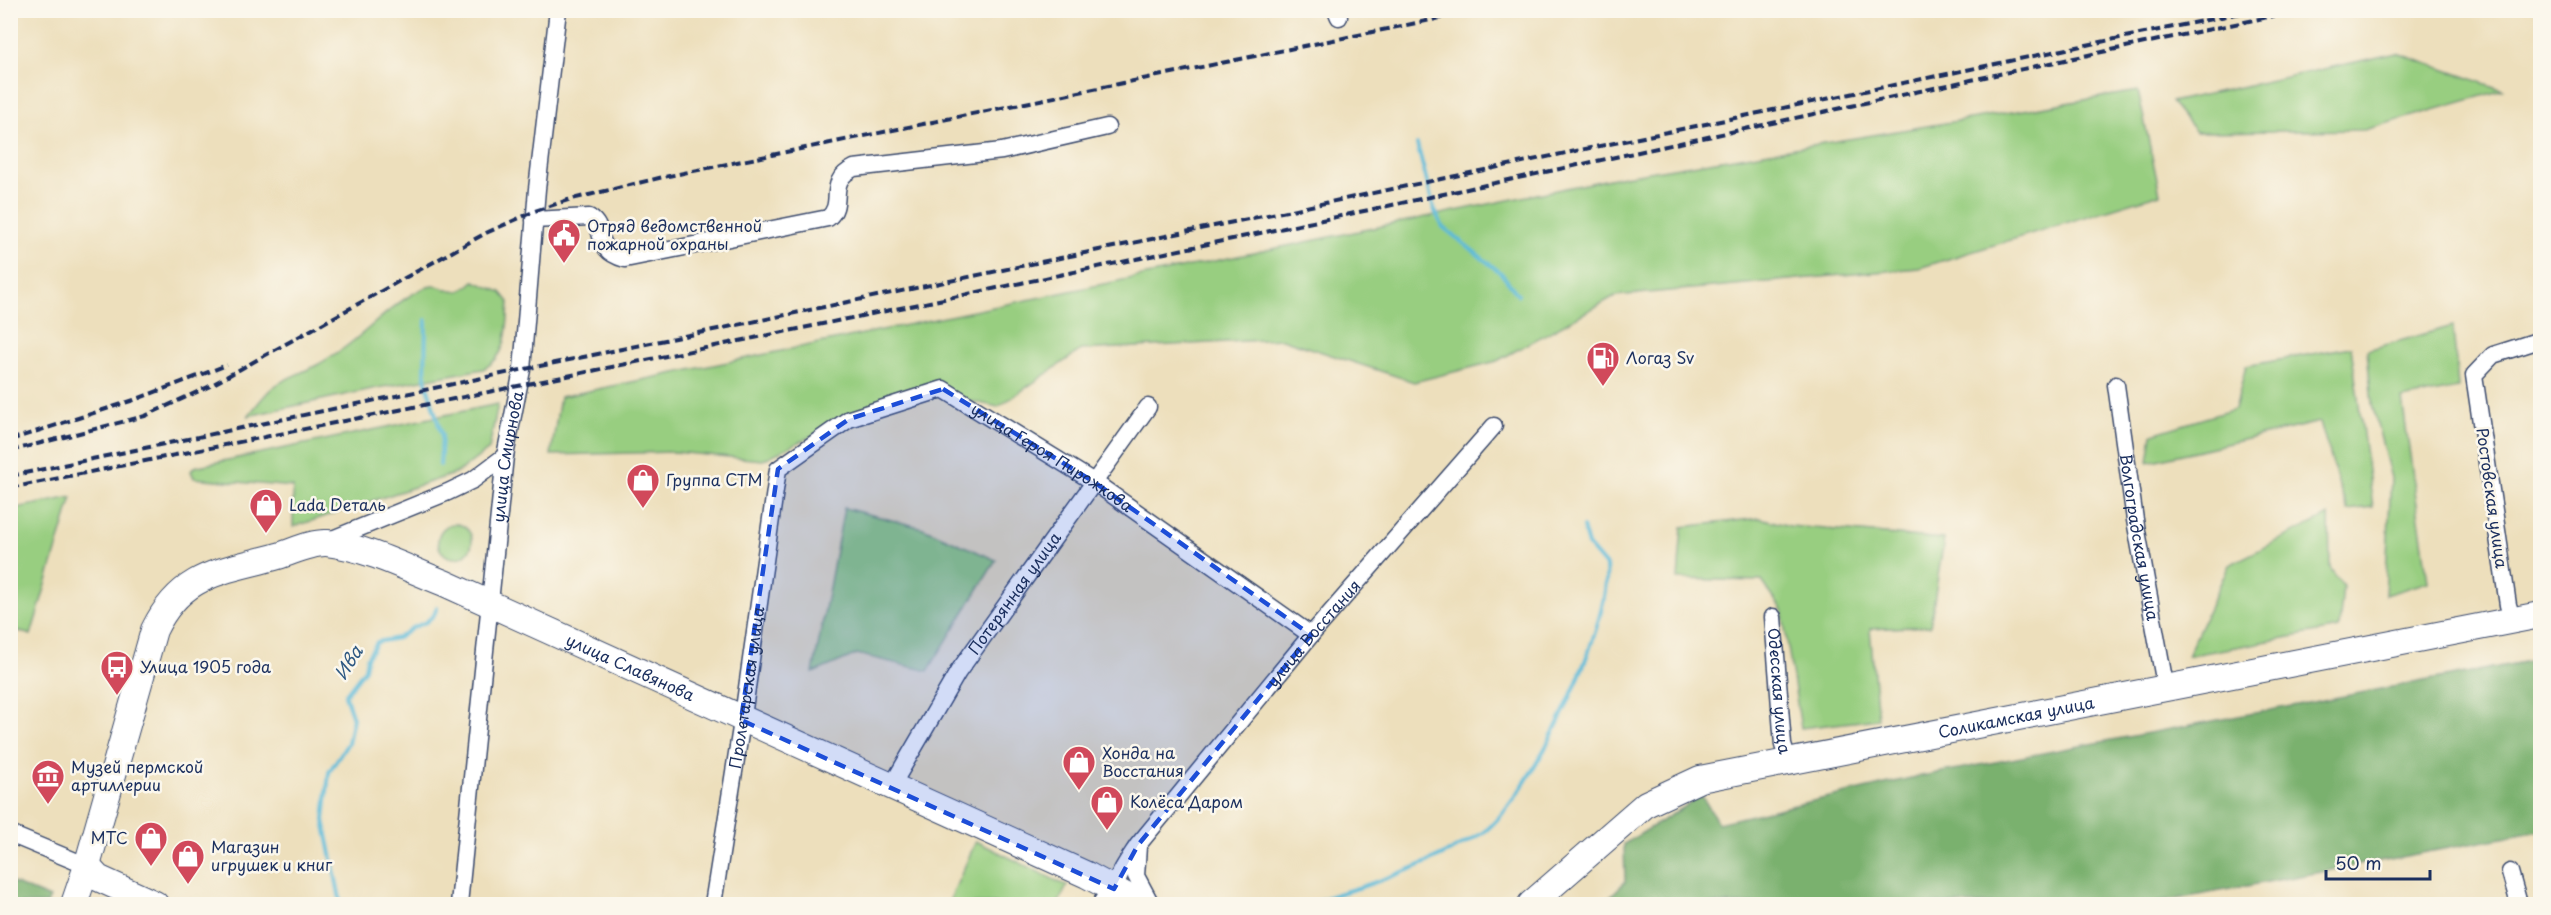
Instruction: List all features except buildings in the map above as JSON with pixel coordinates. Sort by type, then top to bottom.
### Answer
[{"type":"main road","name":"улица Славянова","points":[[74,904],[87,866],[154,630],[171,602],[202,577],[323,543],[351,548],[380,557],[490,604],[891,787],[1111,899],[1141,904]]},
{"type":"main road","name":"Соликамская улица","points":[[1531,904],[1646,804],[1700,779],[2166,690],[2541,615]]},
{"type":"main road","points":[[87,866],[98,878],[155,904]]},
{"type":"street","name":"улица Смирнова","points":[[459,904],[505,456],[520,386],[534,220],[558,10]]},
{"type":"street","points":[[534,220],[589,217],[595,221],[602,245],[608,252],[625,259],[828,218],[835,207],[836,185],[840,177],[854,168],[1002,152],[1107,127]]},
{"type":"street","name":"Ростовская улица","points":[[2513,621],[2508,606],[2475,375],[2493,355],[2541,340]]},
{"type":"street","name":"Волгоградская улица","points":[[2116,385],[2135,520],[2166,690]]},
{"type":"street","name":"улица Героя Пирожкова","points":[[778,469],[849,419],[944,389],[1094,482],[1311,635]]},
{"type":"street","name":"Потерянная улица","points":[[891,787],[958,672],[1148,407]]},
{"type":"street","name":"улица Восстания","points":[[1111,899],[1120,872],[1138,845],[1311,635],[1494,426]]},
{"type":"street","points":[[323,543],[473,480],[505,456]]},
{"type":"street","name":"Пролетарская улица","points":[[713,904],[778,469]]},
{"type":"street","name":"Одесская улица","points":[[1773,617],[1783,745],[1788,762]]},
{"type":"street","points":[[10,834],[87,866]]},
{"type":"street","points":[[1138,845],[1136,876],[1151,904]]},
{"type":"street","points":[[2511,872],[2519,904]]},
{"type":"highlighted area","points":[[943,389],[1094,482],[1311,635],[1138,845],[1114,889],[741,720],[778,469],[849,419]]},
{"type":"green space","points":[[2397,53],[2503,90],[2364,130],[2196,132],[2171,102]]},
{"type":"green space","points":[[2138,91],[2160,194],[1919,268],[1615,296],[1497,361],[1414,382],[1282,339],[1081,350],[998,407],[909,388],[763,460],[674,452],[551,455],[560,397],[1619,177]]},
{"type":"green space","points":[[474,281],[501,292],[509,302],[507,331],[502,349],[498,357],[483,369],[372,389],[248,416],[277,384],[317,365],[344,348],[404,299],[432,286],[459,291]]},
{"type":"green space","points":[[2453,326],[2458,388],[2402,399],[2428,582],[2385,595],[2391,478],[2372,404],[2367,350]]},
{"type":"green space","points":[[2351,347],[2373,507],[2348,510],[2320,422],[2148,462],[2152,434],[2235,409],[2246,366]]},
{"type":"green space","points":[[498,404],[489,449],[457,473],[293,527],[293,487],[194,478],[191,471],[194,467]]},
{"type":"green space","points":[[72,497],[31,635],[11,629],[11,509]]},
{"type":"green space","points":[[844,508],[923,528],[996,560],[928,671],[857,654],[813,673]]},
{"type":"green space","points":[[2329,515],[2330,568],[2343,586],[2339,628],[2187,656],[2229,565]]},
{"type":"green space","points":[[1760,518],[1790,526],[1944,539],[1930,626],[1870,629],[1878,719],[1801,728],[1782,610],[1762,581],[1678,579],[1682,527]]},
{"type":"green space","points":[[455,524],[467,529],[472,541],[467,553],[455,558],[443,553],[438,541],[443,529]]},
{"type":"green space","points":[[2540,659],[2540,831],[2151,904],[1602,904],[1625,882],[1624,844],[1702,796],[1718,823],[1911,778]]},
{"type":"green space","points":[[976,841],[1067,886],[1058,904],[948,904]]},
{"type":"green space","points":[[10,882],[50,898],[47,904],[11,904]]},
{"type":"waterway","points":[[1417,144],[1434,209],[1443,227],[1501,273],[1518,295]]},
{"type":"waterway","name":"Ива","points":[[426,320],[425,378],[442,436],[440,465]]},
{"type":"waterway","points":[[1314,904],[1423,864],[1476,837],[1504,811],[1525,782],[1546,747],[1583,667],[1596,628],[1604,593],[1606,566],[1588,545],[1583,527]]},
{"type":"waterway","name":"Ива","points":[[341,904],[324,820],[329,772],[348,743],[353,718],[345,695],[365,669],[367,658],[377,642],[398,638],[426,622],[434,615],[437,607]]},
{"type":"railway","points":[[10,451],[145,416],[208,387],[486,233],[535,211],[568,200],[659,178],[1480,10]]},
{"type":"railway","points":[[10,476],[2255,10]]},
{"type":"railway","points":[[10,488],[703,349],[1117,263],[2302,10]]},
{"type":"railway","points":[[10,440],[134,400],[227,365]]},
{"type":"place","name":"Отряд ведомственной пожарной охраны","points":[[564,264]]},
{"type":"place","name":"Логаз Sv","points":[[1603,387]]},
{"type":"place","name":"Группа СТМ","points":[[643,509]]},
{"type":"place","name":"Lada Dеталь","points":[[266,534]]},
{"type":"place","name":"Улица 1905 года","points":[[117,696]]},
{"type":"place","name":"Хонда на Восстания","points":[[1079,791]]},
{"type":"place","name":"Музей пермской артиллерии","points":[[48,805]]},
{"type":"place","name":"Колёса Даром","points":[[1107,831]]},
{"type":"place","name":"МТС","points":[[151,867]]},
{"type":"place","name":"Магазин игрушек и книг","points":[[188,885]]}]
